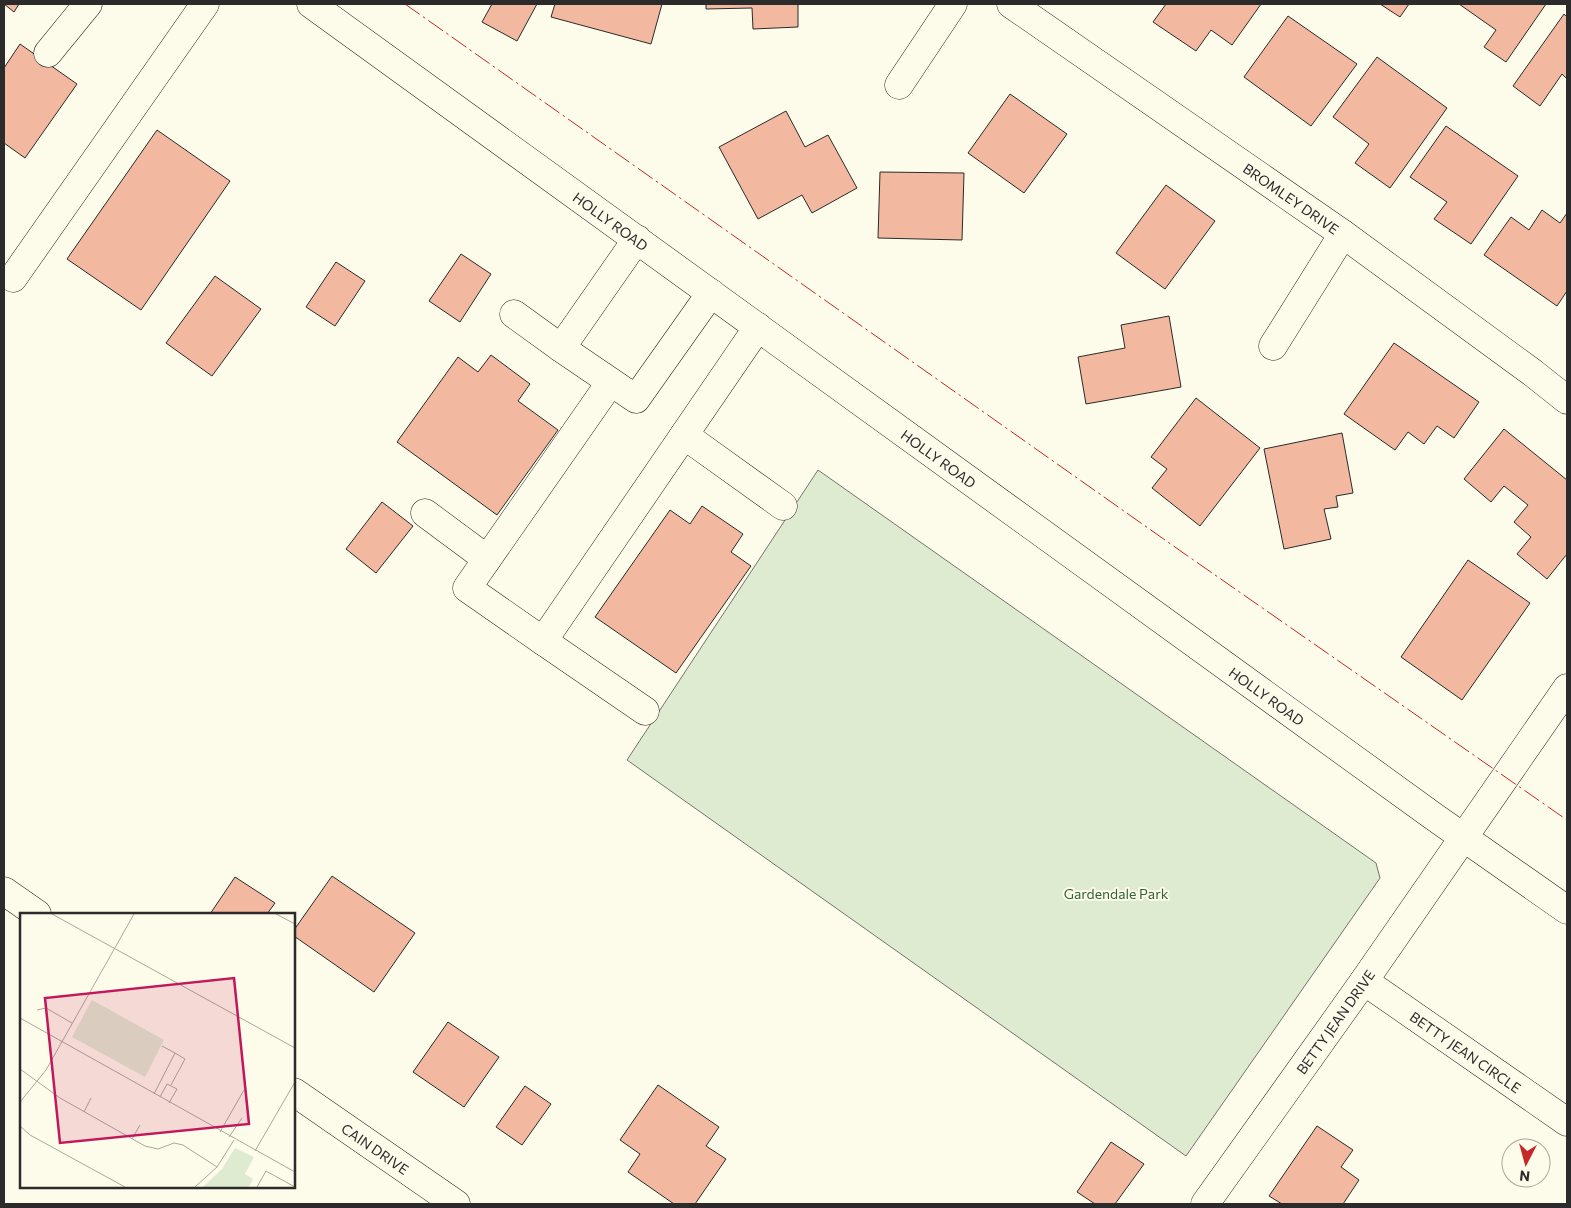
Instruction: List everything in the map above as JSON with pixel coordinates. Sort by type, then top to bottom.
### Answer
[{"type":"street","points":[[48,53],[88,4]]},
{"type":"street","points":[[12,278],[205,4]]},
{"type":"street","name":"HOLLY ROAD","points":[[311,4],[1463,837],[1567,910]]},
{"type":"street","points":[[899,85],[953,4]]},
{"type":"street","name":"BROMLEY DRIVE","points":[[1011,4],[1343,234],[1567,400]]},
{"type":"street","points":[[1273,346],[1343,234]]},
{"type":"street","points":[[561,348],[637,239]]},
{"type":"street","points":[[514,314],[636,400],[711,293]]},
{"type":"street","points":[[543,641],[758,327]]},
{"type":"street","points":[[610,383],[467,588],[645,711]]},
{"type":"street","points":[[684,434],[783,506]]},
{"type":"street","points":[[425,513],[487,559]]},
{"type":"street","name":"BETTY JEAN DRIVE","points":[[1205,1204],[1364,982],[1567,688]]},
{"type":"street","points":[[4,891],[36,913]]},
{"type":"street","name":"BETTY JEAN CIRCLE","points":[[1364,982],[1567,1122]]},
{"type":"street","name":"CAIN DRIVE","points":[[295,1093],[456,1204]]},
{"type":"green space","name":"Gardendale Park","points":[[818,470],[1376,863],[1380,878],[1186,1156],[627,760]]},
{"type":"building","points":[[4,4],[19,4],[14,12]]},
{"type":"building","points":[[492,4],[537,4],[517,41],[482,22]]},
{"type":"building","points":[[555,4],[662,4],[651,44],[551,17]]},
{"type":"building","points":[[706,4],[798,4],[798,27],[753,29],[752,8],[706,9]]},
{"type":"building","points":[[1166,4],[1261,4],[1232,45],[1211,30],[1196,51],[1153,22]]},
{"type":"building","points":[[1380,4],[1409,4],[1400,17]]},
{"type":"building","points":[[1459,4],[1546,4],[1506,62],[1484,47],[1496,30]]},
{"type":"building","points":[[1564,14],[1567,17],[1567,79],[1562,74],[1540,106],[1513,86]]},
{"type":"building","points":[[1288,16],[1357,64],[1311,126],[1244,77]]},
{"type":"building","points":[[20,44],[77,84],[25,158],[4,143],[4,68]]},
{"type":"building","points":[[1377,57],[1447,108],[1390,188],[1355,163],[1369,144],[1333,117]]},
{"type":"building","points":[[1010,94],[1067,134],[1024,193],[968,153]]},
{"type":"building","points":[[786,111],[805,147],[828,135],[857,188],[812,213],[802,195],[758,219],[719,147]]},
{"type":"building","points":[[1446,126],[1518,176],[1471,244],[1434,219],[1447,202],[1410,177]]},
{"type":"building","points":[[157,130],[230,181],[141,310],[67,259]]},
{"type":"building","points":[[880,172],[964,173],[962,240],[878,238]]},
{"type":"building","points":[[1166,185],[1215,221],[1165,289],[1116,253]]},
{"type":"building","points":[[1542,210],[1560,223],[1567,213],[1567,291],[1557,306],[1484,255],[1511,217],[1529,230]]},
{"type":"building","points":[[461,254],[491,274],[460,322],[429,301]]},
{"type":"building","points":[[336,262],[365,281],[335,326],[306,307]]},
{"type":"building","points":[[215,276],[261,309],[212,376],[166,343]]},
{"type":"building","points":[[1169,316],[1181,387],[1086,404],[1078,357],[1125,348],[1121,325]]},
{"type":"building","points":[[1394,343],[1479,402],[1454,438],[1437,426],[1424,444],[1408,432],[1395,450],[1344,414]]},
{"type":"building","points":[[491,355],[530,384],[518,401],[558,430],[497,515],[397,442],[458,357],[478,372]]},
{"type":"building","points":[[1196,398],[1260,448],[1200,526],[1152,488],[1167,469],[1151,457]]},
{"type":"building","points":[[1504,429],[1567,480],[1567,554],[1547,579],[1517,554],[1531,537],[1514,522],[1528,505],[1504,486],[1491,502],[1464,479]]},
{"type":"building","points":[[1342,433],[1353,493],[1336,496],[1338,507],[1324,509],[1331,539],[1284,549],[1264,449]]},
{"type":"building","points":[[382,502],[413,526],[376,573],[346,549]]},
{"type":"building","points":[[702,506],[743,534],[731,552],[751,566],[676,673],[595,617],[670,510],[690,524]]},
{"type":"building","points":[[1468,560],[1530,603],[1462,700],[1401,657]]},
{"type":"building","points":[[332,876],[415,933],[374,992],[295,937],[295,929]]},
{"type":"building","points":[[235,877],[275,903],[268,913],[211,913]]},
{"type":"building","points":[[448,1022],[499,1057],[464,1107],[413,1072]]},
{"type":"building","points":[[658,1085],[719,1127],[706,1146],[726,1159],[695,1204],[674,1204],[628,1172],[640,1154],[620,1140]]},
{"type":"building","points":[[525,1086],[551,1104],[522,1145],[496,1127]]},
{"type":"building","points":[[1317,1126],[1353,1150],[1341,1167],[1359,1180],[1343,1204],[1282,1204],[1269,1196]]},
{"type":"building","points":[[1111,1142],[1144,1164],[1115,1204],[1095,1204],[1077,1192]]},
{"type":"power","points":[[405,4],[1182,552],[1567,820]]}]
